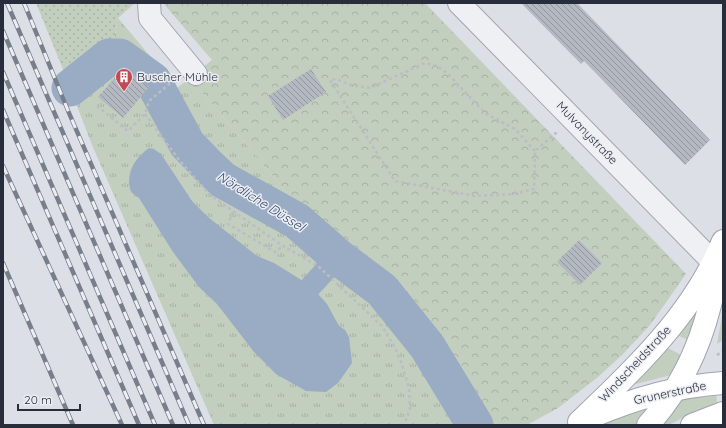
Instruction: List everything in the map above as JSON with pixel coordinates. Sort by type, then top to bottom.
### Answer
[{"type":"main road","name":"Windscheidstraße","points":[[648,425],[675,390],[687,367],[711,304],[719,271],[723,242]]},
{"type":"main road","name":"Windscheidstraße","points":[[577,424],[624,380],[719,271]]},
{"type":"main road","name":"Grunerstraße","points":[[577,424],[634,400],[675,390],[723,383]]},
{"type":"main road","points":[[692,425],[723,413]]},
{"type":"street","points":[[149,3],[150,18],[196,74]]},
{"type":"street","name":"Mulvanystraße","points":[[465,5],[572,119],[719,271]]},
{"type":"path","points":[[535,151],[515,129],[485,113],[447,73],[437,66],[425,63],[370,88],[351,85],[336,79],[330,80],[395,181],[475,196],[513,194],[534,189],[535,151],[572,119]]},
{"type":"path","points":[[97,106],[128,131],[145,114],[149,101],[169,84]]},
{"type":"path","points":[[145,114],[180,161],[210,195],[284,246],[318,266],[376,320],[394,346],[402,362],[409,388],[410,409],[404,425]]},
{"type":"path","points":[[233,212],[228,224],[275,252],[284,246]]},
{"type":"path","points":[[717,355],[723,351]]},
{"type":"green space","points":[[36,3],[135,3],[118,18],[114,42],[62,67]]},
{"type":"green space","points":[[163,3],[425,3],[686,274],[650,325],[623,354],[598,377],[558,408],[527,425],[483,425],[190,78],[212,60]]},
{"type":"green space","name":"Buscher Mühle","points":[[118,18],[177,88],[190,78],[483,425],[214,425],[92,145],[62,67],[114,42]]},
{"type":"green space","points":[[702,300],[688,340],[677,335]]},
{"type":"green space","points":[[723,311],[723,340],[717,344]]},
{"type":"green space","points":[[666,347],[683,356],[675,374],[632,385]]},
{"type":"green space","points":[[716,392],[717,403],[695,411],[669,425],[663,425],[680,397]]},
{"type":"green space","points":[[652,406],[636,425],[596,425]]},
{"type":"water","points":[[149,148],[154,149],[161,154],[192,201],[208,217],[257,256],[274,263],[311,286],[327,304],[339,326],[345,330],[349,337],[352,363],[338,383],[326,392],[306,391],[276,374],[254,352],[217,304],[199,287],[173,252],[139,198],[131,192],[129,179],[132,167],[139,157]]},
{"type":"building","points":[[521,3],[577,3],[710,140],[685,165],[584,61],[581,64]]},
{"type":"building","name":"Buscher Mühle","points":[[124,67],[149,87],[123,118],[98,97]]},
{"type":"building","points":[[311,69],[326,92],[283,120],[268,96]]},
{"type":"building","points":[[579,240],[602,263],[580,285],[557,262]]},
{"type":"waterway","name":"Nördliche Düssel","points":[[70,88],[109,57],[120,57],[153,81],[187,144],[223,180],[297,221],[338,257],[382,290],[427,346],[475,425]]},
{"type":"waterway","points":[[311,286],[338,257]]},
{"type":"railway","points":[[7,3],[189,425]]},
{"type":"railway","points":[[24,3],[69,113],[204,425]]},
{"type":"railway","points":[[3,31],[173,425]]},
{"type":"railway","points":[[3,72],[155,425]]},
{"type":"railway","points":[[3,110],[139,425]]},
{"type":"railway","points":[[3,166],[122,425]]},
{"type":"railway","points":[[3,263],[73,425]]},
{"type":"place","name":"Buscher Mühle","points":[[124,92]]}]
